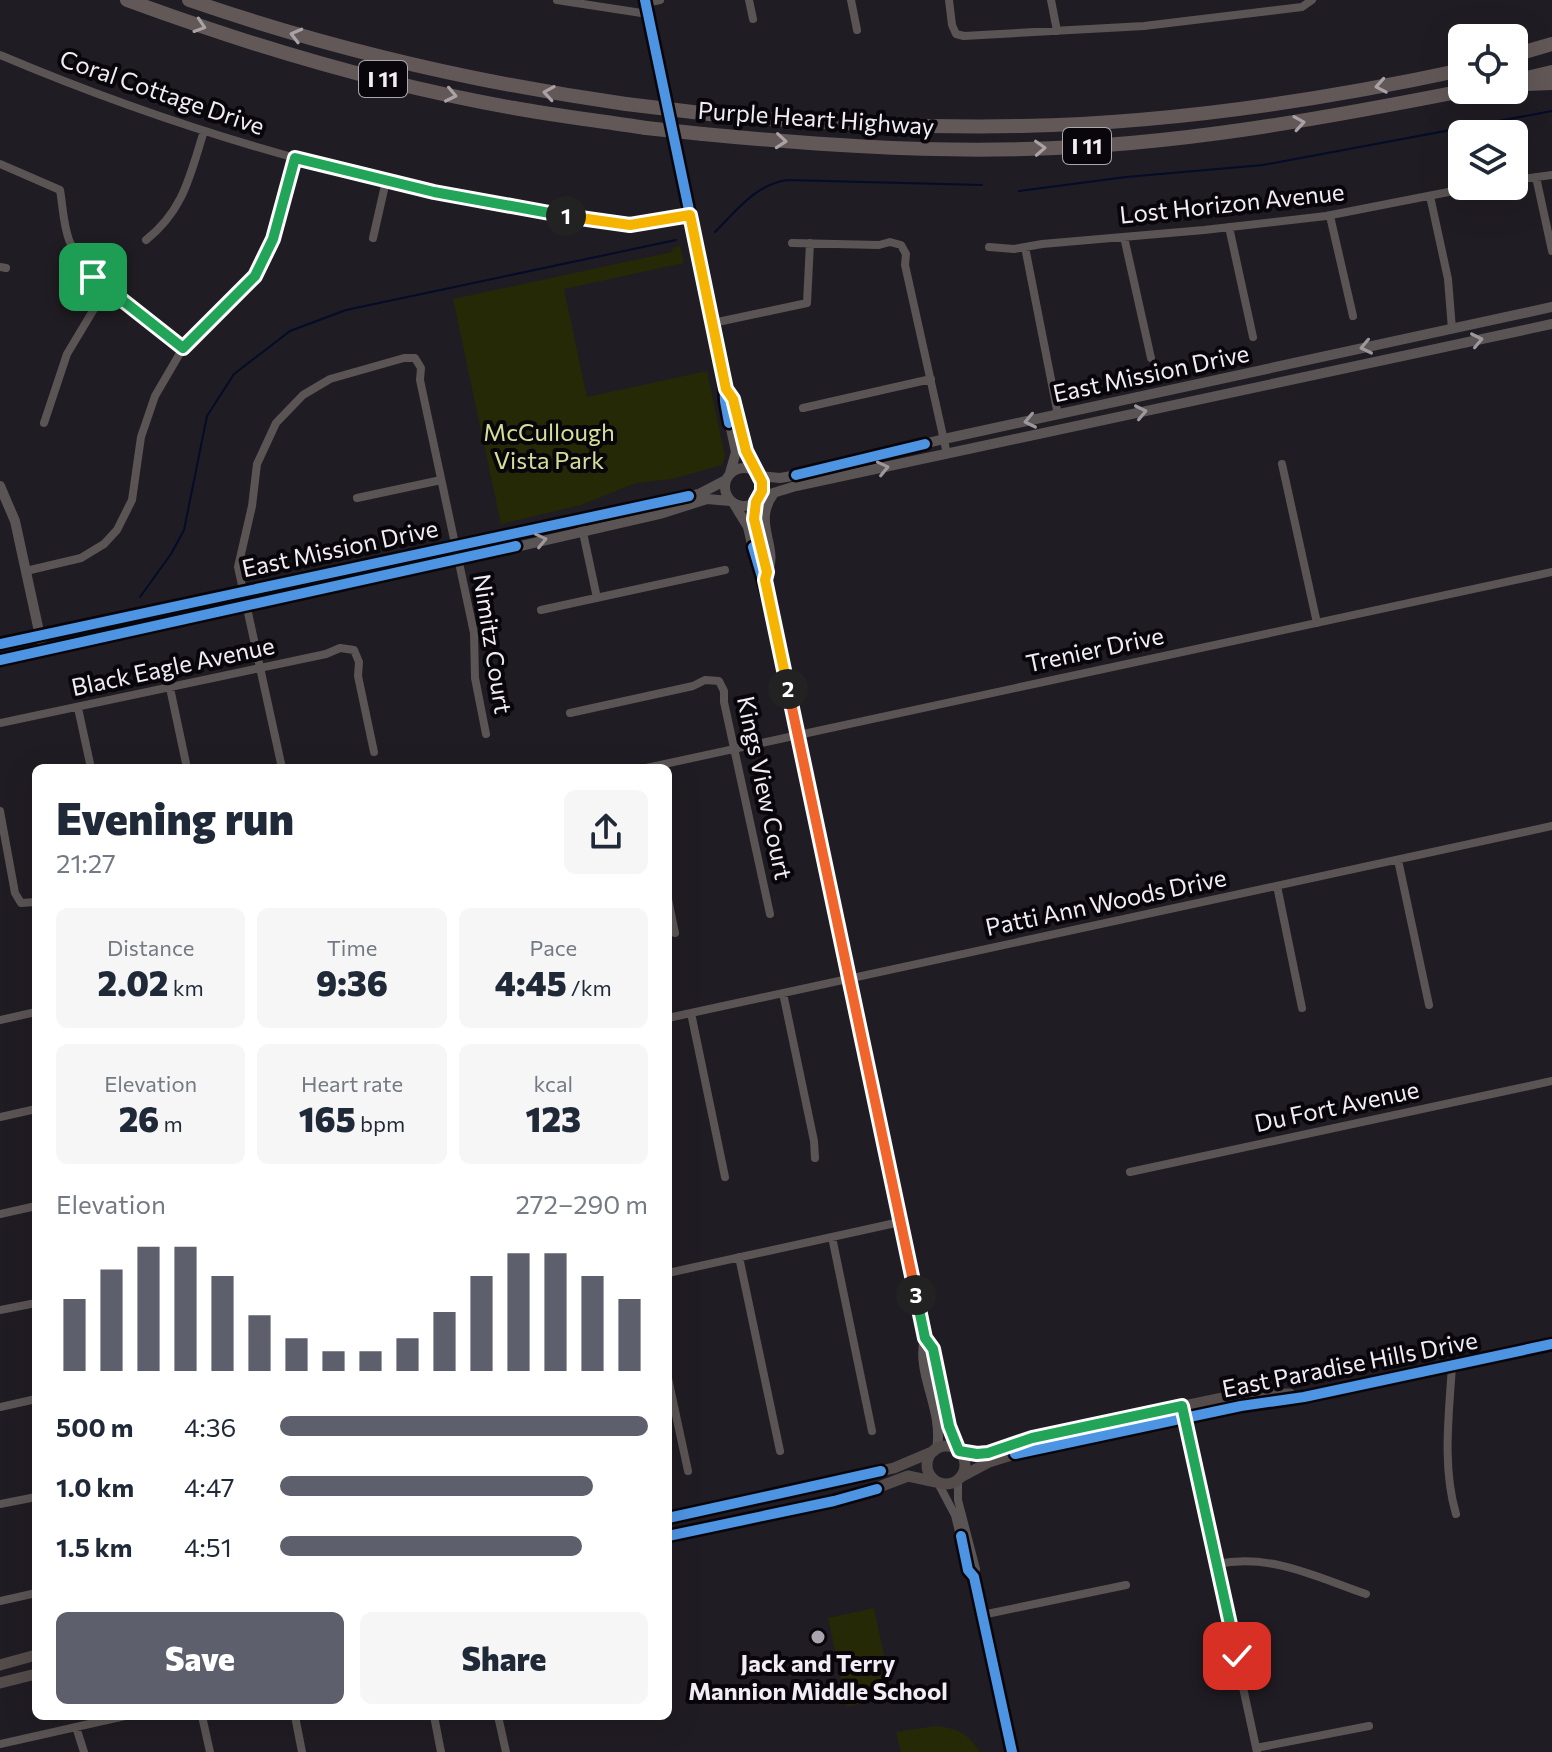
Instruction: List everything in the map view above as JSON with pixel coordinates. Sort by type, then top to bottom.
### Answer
[{"type":"highway","name":"Purple Heart Highway","points":[[127,0],[278,51],[390,81],[512,108],[703,134],[912,150],[1025,149],[1232,133],[1448,94]]},
{"type":"highway","name":"Purple Heart Highway","points":[[189,0],[292,34],[508,85],[718,115],[911,127],[1081,122],[1229,110],[1323,97],[1448,73]]},
{"type":"highway","points":[[1528,53],[1552,47]]},
{"type":"highway","points":[[1528,78],[1552,72]]},
{"type":"highway","points":[[1528,82],[1552,83]]},
{"type":"main road","name":"East Paradise Hills Drive","points":[[958,1450],[988,1453],[1032,1438],[1183,1412],[1319,1394],[1552,1344]]},
{"type":"main road","name":"East Paradise Hills Drive","points":[[960,1479],[1003,1457],[1183,1412]]},
{"type":"main road","points":[[672,1517],[894,1468],[945,1446],[958,1450],[965,1467],[960,1479],[948,1485],[908,1476],[855,1496],[672,1535]]},
{"type":"main road","points":[[935,1450],[927,1461],[927,1467],[937,1483]]},
{"type":"main road","points":[[0,1665],[32,1656]]},
{"type":"main road","points":[[0,1683],[32,1675]]},
{"type":"street","points":[[557,0],[646,6],[660,0]]},
{"type":"street","points":[[749,0],[753,19]]},
{"type":"street","points":[[851,0],[857,30]]},
{"type":"street","points":[[949,0],[952,25],[956,34],[964,36],[1197,20],[1302,7],[1312,1]]},
{"type":"street","points":[[1051,0],[1057,31]]},
{"type":"street","points":[[646,6],[726,389],[725,401],[736,452],[725,493],[748,527],[759,574],[766,576]]},
{"type":"street","name":"Coral Cottage Drive","points":[[0,55],[204,131],[386,181],[485,202],[630,225],[690,215]]},
{"type":"street","points":[[146,240],[175,211],[204,131]]},
{"type":"street","points":[[26,571],[81,558],[104,544],[117,530],[132,500],[141,437],[166,374],[183,348],[255,276],[273,239],[295,158]]},
{"type":"street","points":[[0,164],[60,190],[64,222],[71,244],[84,266],[106,289],[183,348]]},
{"type":"street","points":[[1528,178],[1552,175]]},
{"type":"street","points":[[1536,177],[1552,251]]},
{"type":"street","points":[[373,238],[386,181]]},
{"type":"street","name":"Lost Horizon Avenue","points":[[989,247],[1001,250],[1330,216],[1448,192]]},
{"type":"street","points":[[1351,367],[1371,358],[1441,342],[1450,337],[1448,279],[1430,196]]},
{"type":"street","points":[[1330,216],[1353,316]]},
{"type":"street","points":[[1229,227],[1253,337]]},
{"type":"street","points":[[1124,237],[1151,358]]},
{"type":"street","points":[[792,243],[879,245],[890,242],[901,245],[906,254],[905,265],[947,454]]},
{"type":"street","points":[[713,323],[807,303],[810,243]]},
{"type":"street","points":[[1025,247],[1058,415]]},
{"type":"street","points":[[44,423],[67,354],[106,289]]},
{"type":"street","name":"East Mission Drive","points":[[757,474],[786,478],[944,439],[1552,307]]},
{"type":"street","name":"East Mission Drive","points":[[758,500],[774,493],[947,454],[1552,324]]},
{"type":"street","name":"Nimitz Court","points":[[242,591],[238,558],[249,522],[257,464],[276,423],[303,395],[330,379],[404,358],[415,358],[421,368],[420,380],[474,633],[475,678],[486,734]]},
{"type":"street","points":[[803,408],[931,379]]},
{"type":"street","points":[[726,389],[733,399],[745,448],[762,485],[755,524],[797,735],[925,1338],[933,1349],[949,1426],[958,1450]]},
{"type":"street","points":[[1282,464],[1317,623]]},
{"type":"street","points":[[728,476],[741,468],[757,474]]},
{"type":"street","name":"East Mission Drive","points":[[0,660],[459,560],[699,494],[728,476]]},
{"type":"street","points":[[357,498],[441,480]]},
{"type":"street","points":[[0,486],[15,521],[43,650]]},
{"type":"street","points":[[766,576],[770,559],[764,518],[766,506],[774,493]]},
{"type":"street","name":"East Mission Drive","points":[[0,644],[455,545],[660,514],[707,499],[732,502]]},
{"type":"street","points":[[732,502],[746,506],[758,500]]},
{"type":"street","points":[[581,525],[597,598]]},
{"type":"street","points":[[541,610],[725,570]]},
{"type":"street","name":"Trenier Drive","points":[[665,764],[1552,572]]},
{"type":"street","points":[[242,591],[281,764]]},
{"type":"street","name":"Black Eagle Avenue","points":[[0,723],[326,654],[340,648],[354,650],[359,662],[358,676],[374,752]]},
{"type":"street","name":"Kings View Court","points":[[570,713],[693,686],[705,680],[719,681],[724,691],[770,914]]},
{"type":"street","points":[[170,688],[186,764]]},
{"type":"street","points":[[78,708],[90,764]]},
{"type":"street","points":[[0,811],[15,893],[21,903],[32,902]]},
{"type":"street","name":"Patti Ann Woods Drive","points":[[672,1017],[1552,826]]},
{"type":"street","points":[[1398,860],[1429,1005]]},
{"type":"street","points":[[1277,886],[1302,1008]]},
{"type":"street","points":[[672,918],[675,933]]},
{"type":"street","points":[[783,993],[815,1158]]},
{"type":"street","points":[[0,1020],[32,1013]]},
{"type":"street","points":[[691,1013],[725,1177]]},
{"type":"street","name":"Du Fort Avenue","points":[[1130,1172],[1552,1081]]},
{"type":"street","points":[[0,1117],[32,1110]]},
{"type":"street","points":[[0,1214],[32,1207]]},
{"type":"street","points":[[672,1272],[900,1222]]},
{"type":"street","points":[[832,1237],[872,1431]]},
{"type":"street","points":[[739,1257],[780,1451]]},
{"type":"street","points":[[0,1310],[32,1304]]},
{"type":"street","points":[[925,1338],[922,1351],[939,1425],[935,1450]]},
{"type":"street","points":[[1452,1366],[1449,1474],[1456,1514]]},
{"type":"street","points":[[672,1397],[688,1471]]},
{"type":"street","points":[[0,1407],[32,1400]]},
{"type":"street","points":[[1183,1412],[1256,1750],[1369,1726]]},
{"type":"street","points":[[960,1479],[958,1500],[976,1569],[974,1577],[1012,1752]]},
{"type":"street","points":[[937,1483],[955,1515],[968,1570],[974,1577]]},
{"type":"street","points":[[0,1504],[32,1498]]},
{"type":"street","points":[[1217,1564],[1239,1560],[1276,1563],[1366,1594]]},
{"type":"street","points":[[982,1615],[1126,1585]]},
{"type":"street","points":[[0,1601],[32,1594]]},
{"type":"street","points":[[4,1747],[107,1720]]},
{"type":"street","points":[[203,1720],[210,1752]]},
{"type":"street","points":[[296,1720],[302,1752]]},
{"type":"street","points":[[435,1720],[441,1752]]},
{"type":"street","points":[[499,1720],[506,1752]]},
{"type":"street","points":[[76,1727],[84,1752]]},
{"type":"green space","name":"McCullough Vista Park","points":[[680,246],[684,263],[564,289],[587,397],[707,371],[725,456],[722,465],[672,479],[636,483],[581,505],[501,524],[453,299],[672,252],[673,248]]},
{"type":"green space","points":[[874,1608],[893,1697],[847,1707],[828,1618]]},
{"type":"green space","points":[[936,1726],[962,1733],[980,1752],[901,1752],[896,1732]]},
{"type":"waterway","points":[[1019,191],[1126,177],[1263,165],[1552,111]]},
{"type":"waterway","points":[[715,232],[756,193],[787,180],[982,185]]},
{"type":"waterway","points":[[140,597],[184,530],[207,416],[234,374],[290,331],[346,310],[676,240]]},
{"type":"cycle path","points":[[645,0],[724,377],[729,423]]},
{"type":"cycle path","points":[[796,475],[925,444]]},
{"type":"cycle path","points":[[0,644],[689,496]]},
{"type":"cycle path","points":[[0,660],[516,546]]},
{"type":"cycle path","points":[[753,547],[771,607],[925,1338],[933,1349],[943,1397]]},
{"type":"cycle path","points":[[1015,1454],[1552,1344]]},
{"type":"cycle path","points":[[672,1517],[881,1471]]},
{"type":"cycle path","points":[[672,1535],[877,1489]]},
{"type":"cycle path","points":[[961,1536],[968,1570],[974,1577],[1012,1752]]},
{"type":"place","name":"Jack and Terry Mannion Middle School","points":[[818,1637]]},
{"type":"route","points":[[93,277],[183,348],[255,276],[273,239],[295,158],[434,192],[582,219],[630,225],[690,215],[726,389],[733,399],[746,451],[762,482],[754,519],[767,572],[765,580],[925,1338],[933,1349],[955,1444],[959,1451],[983,1454],[1032,1438],[1182,1406],[1237,1656]]}]
